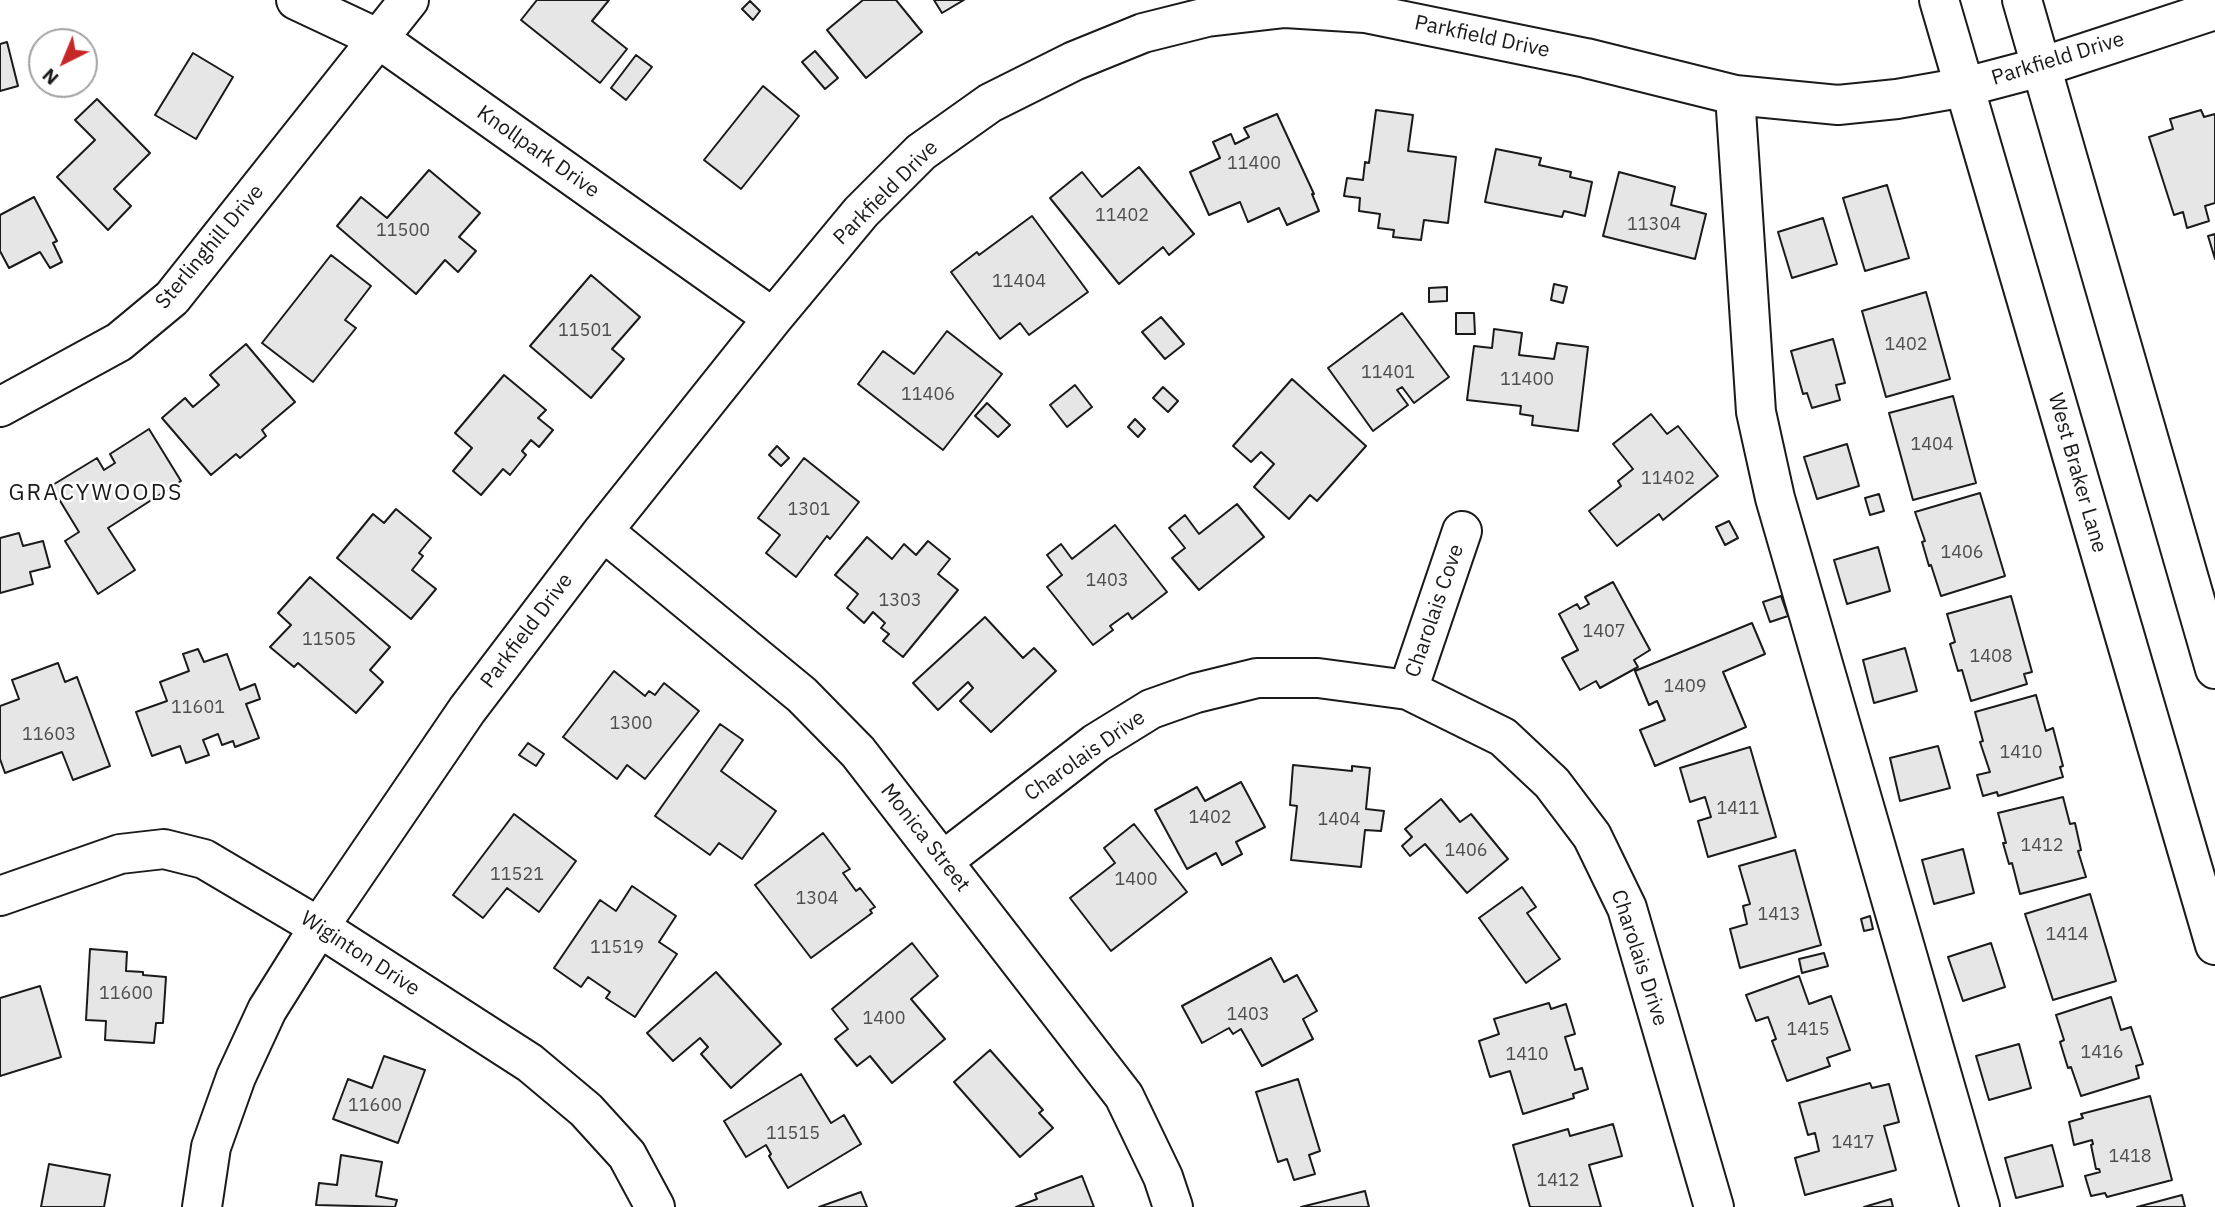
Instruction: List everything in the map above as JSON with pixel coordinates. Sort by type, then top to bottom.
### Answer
[{"type":"street","name":"Knollpark Drive","points":[[296,0],[379,39],[773,318]]},
{"type":"street","name":"Sterlinghill Drive","points":[[0,407],[119,342],[172,298],[409,0]]},
{"type":"street","name":"West Braker Lane","points":[[1939,0],[2215,946]]},
{"type":"street","points":[[2022,0],[2215,669]]},
{"type":"street","name":"Parkfield Drive","points":[[202,1207],[211,1147],[236,1077],[267,1010],[319,927],[467,710],[603,531],[861,212],[921,152],[990,103],[1050,73],[1143,33],[1207,18],[1285,8],[1365,13],[1586,58],[1735,95],[1838,105],[1897,99],[1965,87],[2041,67],[2215,10]]},
{"type":"street","points":[[1735,95],[1756,412],[1770,473],[1980,1207]]},
{"type":"street","name":"Monica Street","points":[[603,531],[802,695],[858,752],[1124,1096],[1163,1177],[1173,1207]]},
{"type":"street","name":"Charolais Cove","points":[[1408,690],[1462,531]]},
{"type":"street","name":"Charolais Drive","points":[[943,861],[1096,743],[1151,709],[1196,692],[1257,678],[1305,678],[1408,690],[1503,737],[1552,783],[1592,836],[1628,908],[1714,1207]]},
{"type":"street","name":"Wiginton Drive","points":[[0,896],[120,854],[164,849],[204,859],[319,927],[530,1063],[586,1110],[627,1155],[655,1207]]},
{"type":"building","points":[[537,0],[609,0],[592,21],[627,49],[600,83],[521,20]]},
{"type":"building","points":[[863,0],[896,0],[922,32],[866,78],[827,30]]},
{"type":"building","points":[[934,0],[964,0],[942,13]]},
{"type":"building","points":[[750,1],[760,11],[753,20],[742,9]]},
{"type":"building","points":[[7,42],[18,86],[0,91],[0,44]]},
{"type":"building","points":[[815,51],[838,78],[825,89],[802,62]]},
{"type":"building","points":[[193,53],[233,77],[196,139],[155,115]]},
{"type":"building","points":[[636,55],[652,67],[626,100],[611,88]]},
{"type":"building","points":[[763,86],[799,116],[741,189],[704,160]]},
{"type":"building","points":[[97,99],[150,153],[114,189],[131,206],[108,230],[57,177],[95,140],[75,120]]},
{"type":"building","points":[[1376,110],[1413,115],[1408,151],[1456,157],[1448,223],[1424,220],[1421,240],[1393,237],[1394,230],[1378,228],[1380,214],[1359,211],[1360,198],[1344,196],[1347,178],[1363,180],[1365,162],[1369,163]]},
{"type":"building","points":[[2201,110],[2204,117],[2215,114],[2215,203],[2205,206],[2209,221],[2187,228],[2183,212],[2174,215],[2149,137],[2173,129],[2170,119]]},
{"type":"building","points":[[1277,114],[1314,194],[1319,211],[1287,225],[1279,208],[1248,222],[1240,202],[1209,215],[1190,172],[1220,158],[1213,142],[1231,134],[1235,144],[1249,137],[1244,128]]},
{"type":"building","points":[[1496,149],[1541,158],[1539,165],[1571,172],[1570,177],[1592,182],[1585,216],[1564,211],[1562,217],[1485,202]]},
{"type":"building","points":[[1139,167],[1194,234],[1169,255],[1163,247],[1119,284],[1050,198],[1082,172],[1102,197]]},
{"type":"building","points":[[429,170],[480,213],[459,237],[476,251],[458,272],[445,260],[416,294],[337,226],[361,197],[387,218]]},
{"type":"building","points":[[1619,172],[1675,187],[1671,205],[1706,214],[1695,259],[1603,236]]},
{"type":"building","points":[[1887,185],[1909,258],[1865,271],[1843,198]]},
{"type":"building","points":[[34,197],[57,241],[53,243],[62,262],[50,268],[40,252],[9,268],[0,251],[0,215]]},
{"type":"building","points":[[1032,216],[1088,292],[1029,335],[1020,323],[1000,339],[951,272]]},
{"type":"building","points":[[1823,218],[1837,264],[1792,278],[1778,232]]},
{"type":"building","points":[[2215,234],[2215,259],[2208,236]]},
{"type":"building","points":[[331,255],[371,286],[345,320],[356,328],[313,382],[262,343]]},
{"type":"building","points":[[591,275],[640,317],[612,349],[624,359],[591,398],[530,346]]},
{"type":"building","points":[[1554,284],[1567,287],[1563,303],[1551,300]]},
{"type":"building","points":[[1447,287],[1447,301],[1429,302],[1429,288]]},
{"type":"building","points":[[1926,292],[1950,379],[1886,397],[1862,311]]},
{"type":"building","points":[[1402,313],[1449,377],[1414,403],[1402,387],[1397,390],[1408,405],[1373,431],[1328,368]]},
{"type":"building","points":[[1456,313],[1474,313],[1475,334],[1456,334]]},
{"type":"building","points":[[1161,317],[1184,344],[1165,359],[1142,332]]},
{"type":"building","points":[[1494,329],[1522,333],[1519,355],[1554,359],[1557,343],[1588,347],[1578,431],[1532,425],[1533,416],[1520,414],[1521,406],[1467,400],[1474,346],[1492,348]]},
{"type":"building","points":[[947,331],[1002,374],[943,450],[858,384],[883,351],[914,374]]},
{"type":"building","points":[[1833,339],[1845,383],[1836,385],[1840,400],[1812,408],[1807,393],[1803,394],[1791,351]]},
{"type":"building","points":[[246,344],[295,402],[262,430],[266,436],[240,458],[236,454],[211,475],[162,418],[185,398],[193,407],[219,385],[210,375]]},
{"type":"building","points":[[504,375],[546,410],[538,418],[553,430],[539,447],[531,440],[522,451],[526,455],[510,475],[503,469],[481,495],[453,471],[472,448],[455,433]]},
{"type":"building","points":[[1292,379],[1366,446],[1317,501],[1310,495],[1289,519],[1254,487],[1274,464],[1261,452],[1251,462],[1233,446]]},
{"type":"building","points":[[1075,385],[1092,407],[1067,427],[1050,405]]},
{"type":"building","points":[[1163,387],[1178,401],[1168,412],[1153,398]]},
{"type":"building","points":[[1953,396],[1976,483],[1913,500],[1889,413]]},
{"type":"building","points":[[987,403],[1010,425],[998,437],[975,416]]},
{"type":"building","points":[[1651,414],[1667,434],[1678,426],[1718,476],[1663,520],[1659,514],[1617,546],[1589,511],[1621,486],[1618,481],[1633,469],[1613,444]]},
{"type":"building","points":[[1135,419],[1145,429],[1138,437],[1128,427]]},
{"type":"building","points":[[149,429],[181,481],[108,528],[135,570],[98,594],[65,541],[79,532],[51,486],[97,458],[104,470],[115,463],[110,454]]},
{"type":"building","points":[[1847,444],[1859,486],[1817,499],[1804,457]]},
{"type":"building","points":[[777,446],[789,458],[781,466],[769,455]]},
{"type":"building","points":[[804,458],[859,502],[830,539],[827,536],[796,577],[766,553],[780,535],[758,518]]},
{"type":"building","points":[[1980,493],[2005,576],[1941,596],[1931,565],[1929,566],[1922,542],[1925,541],[1915,512]]},
{"type":"building","points":[[1879,494],[1884,511],[1870,515],[1865,498]]},
{"type":"building","points":[[1237,504],[1264,537],[1199,590],[1172,558],[1185,548],[1169,528],[1185,515],[1199,534]]},
{"type":"building","points":[[396,509],[431,538],[419,553],[423,556],[412,570],[436,589],[411,619],[337,558],[373,514],[384,523]]},
{"type":"building","points":[[1729,521],[1738,538],[1725,545],[1716,527]]},
{"type":"building","points":[[1115,525],[1167,592],[1132,619],[1128,613],[1110,626],[1113,630],[1093,645],[1047,587],[1062,575],[1047,555],[1061,544],[1072,559]]},
{"type":"building","points":[[19,533],[23,546],[43,541],[50,567],[30,572],[33,584],[0,593],[0,538]]},
{"type":"building","points":[[867,537],[892,559],[904,544],[916,555],[928,541],[950,559],[938,574],[958,590],[903,657],[883,641],[889,634],[881,628],[885,623],[873,612],[864,623],[847,608],[858,594],[835,575]]},
{"type":"building","points":[[1878,547],[1890,591],[1847,604],[1834,560]]},
{"type":"building","points":[[310,577],[390,647],[370,670],[383,682],[356,713],[298,663],[294,667],[270,647],[291,625],[278,613]]},
{"type":"building","points":[[1613,582],[1650,650],[1634,660],[1638,667],[1600,688],[1596,681],[1580,690],[1562,658],[1578,650],[1559,614],[1577,604],[1580,609],[1589,604],[1585,597]]},
{"type":"building","points":[[1781,596],[1788,616],[1770,622],[1763,602]]},
{"type":"building","points":[[2011,596],[2032,672],[2024,674],[2027,684],[1971,701],[1962,670],[1958,671],[1950,644],[1955,642],[1947,614]]},
{"type":"building","points":[[985,617],[1023,658],[1034,648],[1056,671],[991,732],[960,701],[973,688],[968,682],[938,710],[913,683]]},
{"type":"building","points":[[1752,623],[1765,654],[1723,672],[1746,727],[1655,766],[1640,730],[1665,720],[1657,701],[1649,705],[1635,671]]},
{"type":"building","points":[[1905,648],[1917,691],[1874,703],[1863,660]]},
{"type":"building","points":[[198,649],[204,662],[227,654],[240,690],[255,684],[260,699],[246,704],[259,738],[235,747],[233,741],[222,745],[218,734],[203,740],[209,755],[186,763],[180,746],[152,756],[136,712],[167,701],[160,682],[189,671],[183,654]]},
{"type":"building","points":[[58,663],[65,682],[77,677],[110,766],[73,780],[62,752],[5,773],[0,759],[0,706],[19,699],[12,680]]},
{"type":"building","points":[[614,671],[645,696],[649,691],[655,695],[664,683],[699,711],[645,779],[627,765],[617,779],[563,737]]},
{"type":"building","points":[[2036,695],[2046,731],[2053,728],[2063,766],[2060,767],[2063,777],[1998,796],[1997,792],[1983,796],[1977,775],[1990,772],[1980,742],[1983,741],[1975,712]]},
{"type":"building","points":[[720,724],[743,740],[721,771],[776,811],[742,859],[719,843],[710,855],[655,816]]},
{"type":"building","points":[[528,743],[544,754],[536,766],[519,755]]},
{"type":"building","points":[[1938,746],[1950,788],[1900,801],[1890,758]]},
{"type":"building","points":[[1750,747],[1776,837],[1708,857],[1698,821],[1711,817],[1705,797],[1690,802],[1680,768]]},
{"type":"building","points":[[1293,765],[1352,771],[1352,766],[1370,768],[1366,809],[1384,811],[1381,831],[1365,830],[1361,867],[1291,860],[1297,806],[1290,805]]},
{"type":"building","points":[[1241,782],[1265,827],[1236,842],[1242,854],[1222,865],[1216,853],[1187,869],[1155,810],[1197,787],[1205,801]]},
{"type":"building","points":[[2063,797],[2070,824],[2075,823],[2081,850],[2078,851],[2086,877],[2020,894],[2012,863],[2009,864],[2003,843],[2006,843],[1998,813]]},
{"type":"building","points":[[1441,799],[1460,822],[1471,814],[1508,859],[1467,893],[1425,844],[1410,856],[1402,846],[1412,837],[1405,829]]},
{"type":"building","points":[[514,814],[576,861],[539,912],[507,888],[483,918],[453,895]]},
{"type":"building","points":[[1134,824],[1187,892],[1111,951],[1070,898],[1115,863],[1104,848]]},
{"type":"building","points":[[823,833],[850,869],[843,873],[856,891],[860,888],[875,907],[870,910],[872,913],[811,958],[755,885]]},
{"type":"building","points":[[1963,849],[1974,893],[1934,904],[1922,860]]},
{"type":"building","points":[[1795,850],[1821,945],[1740,968],[1730,929],[1747,924],[1743,906],[1750,904],[1739,866]]},
{"type":"building","points":[[632,886],[676,916],[659,942],[677,954],[635,1017],[606,998],[610,992],[588,977],[581,987],[554,968],[600,900],[616,911]]},
{"type":"building","points":[[1522,887],[1536,907],[1527,913],[1560,959],[1526,983],[1479,918]]},
{"type":"building","points":[[2090,894],[2116,981],[2053,1000],[2025,914]]},
{"type":"building","points":[[1870,916],[1873,929],[1864,931],[1861,919]]},
{"type":"building","points":[[912,943],[938,976],[911,999],[945,1039],[892,1083],[870,1056],[857,1066],[835,1039],[848,1029],[832,1009]]},
{"type":"building","points":[[1991,943],[2005,987],[1963,1001],[1948,957]]},
{"type":"building","points":[[90,949],[127,952],[126,971],[166,977],[163,1023],[156,1023],[154,1043],[105,1040],[106,1021],[86,1020]]},
{"type":"building","points":[[1824,953],[1828,966],[1802,973],[1799,959]]},
{"type":"building","points":[[1271,958],[1284,982],[1297,975],[1317,1011],[1303,1019],[1313,1039],[1262,1066],[1241,1029],[1233,1034],[1229,1028],[1202,1043],[1182,1006]]},
{"type":"building","points":[[716,972],[781,1044],[731,1088],[701,1054],[708,1047],[700,1038],[673,1061],[647,1033]]},
{"type":"building","points":[[1799,976],[1809,1004],[1831,996],[1850,1050],[1827,1058],[1830,1066],[1787,1081],[1772,1041],[1776,1039],[1768,1017],[1756,1021],[1746,995]]},
{"type":"building","points":[[40,986],[61,1057],[0,1076],[0,998]]},
{"type":"building","points":[[2111,997],[2121,1030],[2131,1027],[2143,1064],[2136,1066],[2139,1078],[2081,1096],[2071,1067],[2068,1068],[2060,1042],[2064,1040],[2056,1015]]},
{"type":"building","points":[[1549,1003],[1551,1009],[1566,1004],[1575,1034],[1565,1037],[1575,1070],[1582,1068],[1588,1089],[1573,1094],[1574,1098],[1523,1114],[1510,1071],[1490,1077],[1479,1041],[1499,1034],[1494,1019]]},
{"type":"building","points":[[2019,1044],[2031,1088],[1989,1100],[1976,1056]]},
{"type":"building","points":[[990,1050],[1043,1110],[1039,1113],[1053,1128],[1020,1157],[954,1082]]},
{"type":"building","points":[[384,1056],[425,1070],[398,1143],[333,1119],[348,1079],[372,1088]]},
{"type":"building","points":[[801,1074],[831,1123],[844,1115],[861,1144],[788,1188],[769,1156],[771,1154],[766,1145],[746,1157],[724,1121]]},
{"type":"building","points":[[1298,1079],[1320,1151],[1309,1155],[1315,1174],[1294,1180],[1287,1159],[1278,1162],[1256,1092]]},
{"type":"building","points":[[1870,1083],[1872,1088],[1889,1084],[1899,1122],[1884,1126],[1896,1170],[1805,1195],[1795,1158],[1819,1151],[1815,1133],[1808,1135],[1799,1103]]},
{"type":"building","points":[[2150,1096],[2172,1180],[2107,1197],[2105,1193],[2091,1196],[2085,1176],[2100,1172],[2096,1169],[2092,1140],[2074,1145],[2069,1122],[2083,1118],[2081,1114]]},
{"type":"building","points":[[1613,1124],[1622,1156],[1589,1165],[1601,1207],[1530,1207],[1513,1145],[1568,1129],[1570,1136]]},
{"type":"building","points":[[2052,1145],[2063,1186],[2016,1198],[2005,1158]]},
{"type":"building","points":[[341,1155],[382,1162],[376,1196],[397,1200],[395,1207],[316,1205],[319,1183],[337,1185]]},
{"type":"building","points":[[49,1164],[110,1175],[104,1207],[41,1207]]},
{"type":"building","points":[[1082,1176],[1094,1207],[1016,1207],[1037,1199],[1035,1194]]},
{"type":"building","points":[[1365,1191],[1369,1207],[1301,1207]]},
{"type":"building","points":[[861,1192],[867,1207],[819,1207]]},
{"type":"building","points":[[2182,1195],[2185,1207],[2137,1207]]},
{"type":"building","points":[[1891,1199],[1893,1207],[1864,1207]]},
{"type":"district","name":"GRACYWOODS","points":[[96,493]]}]
